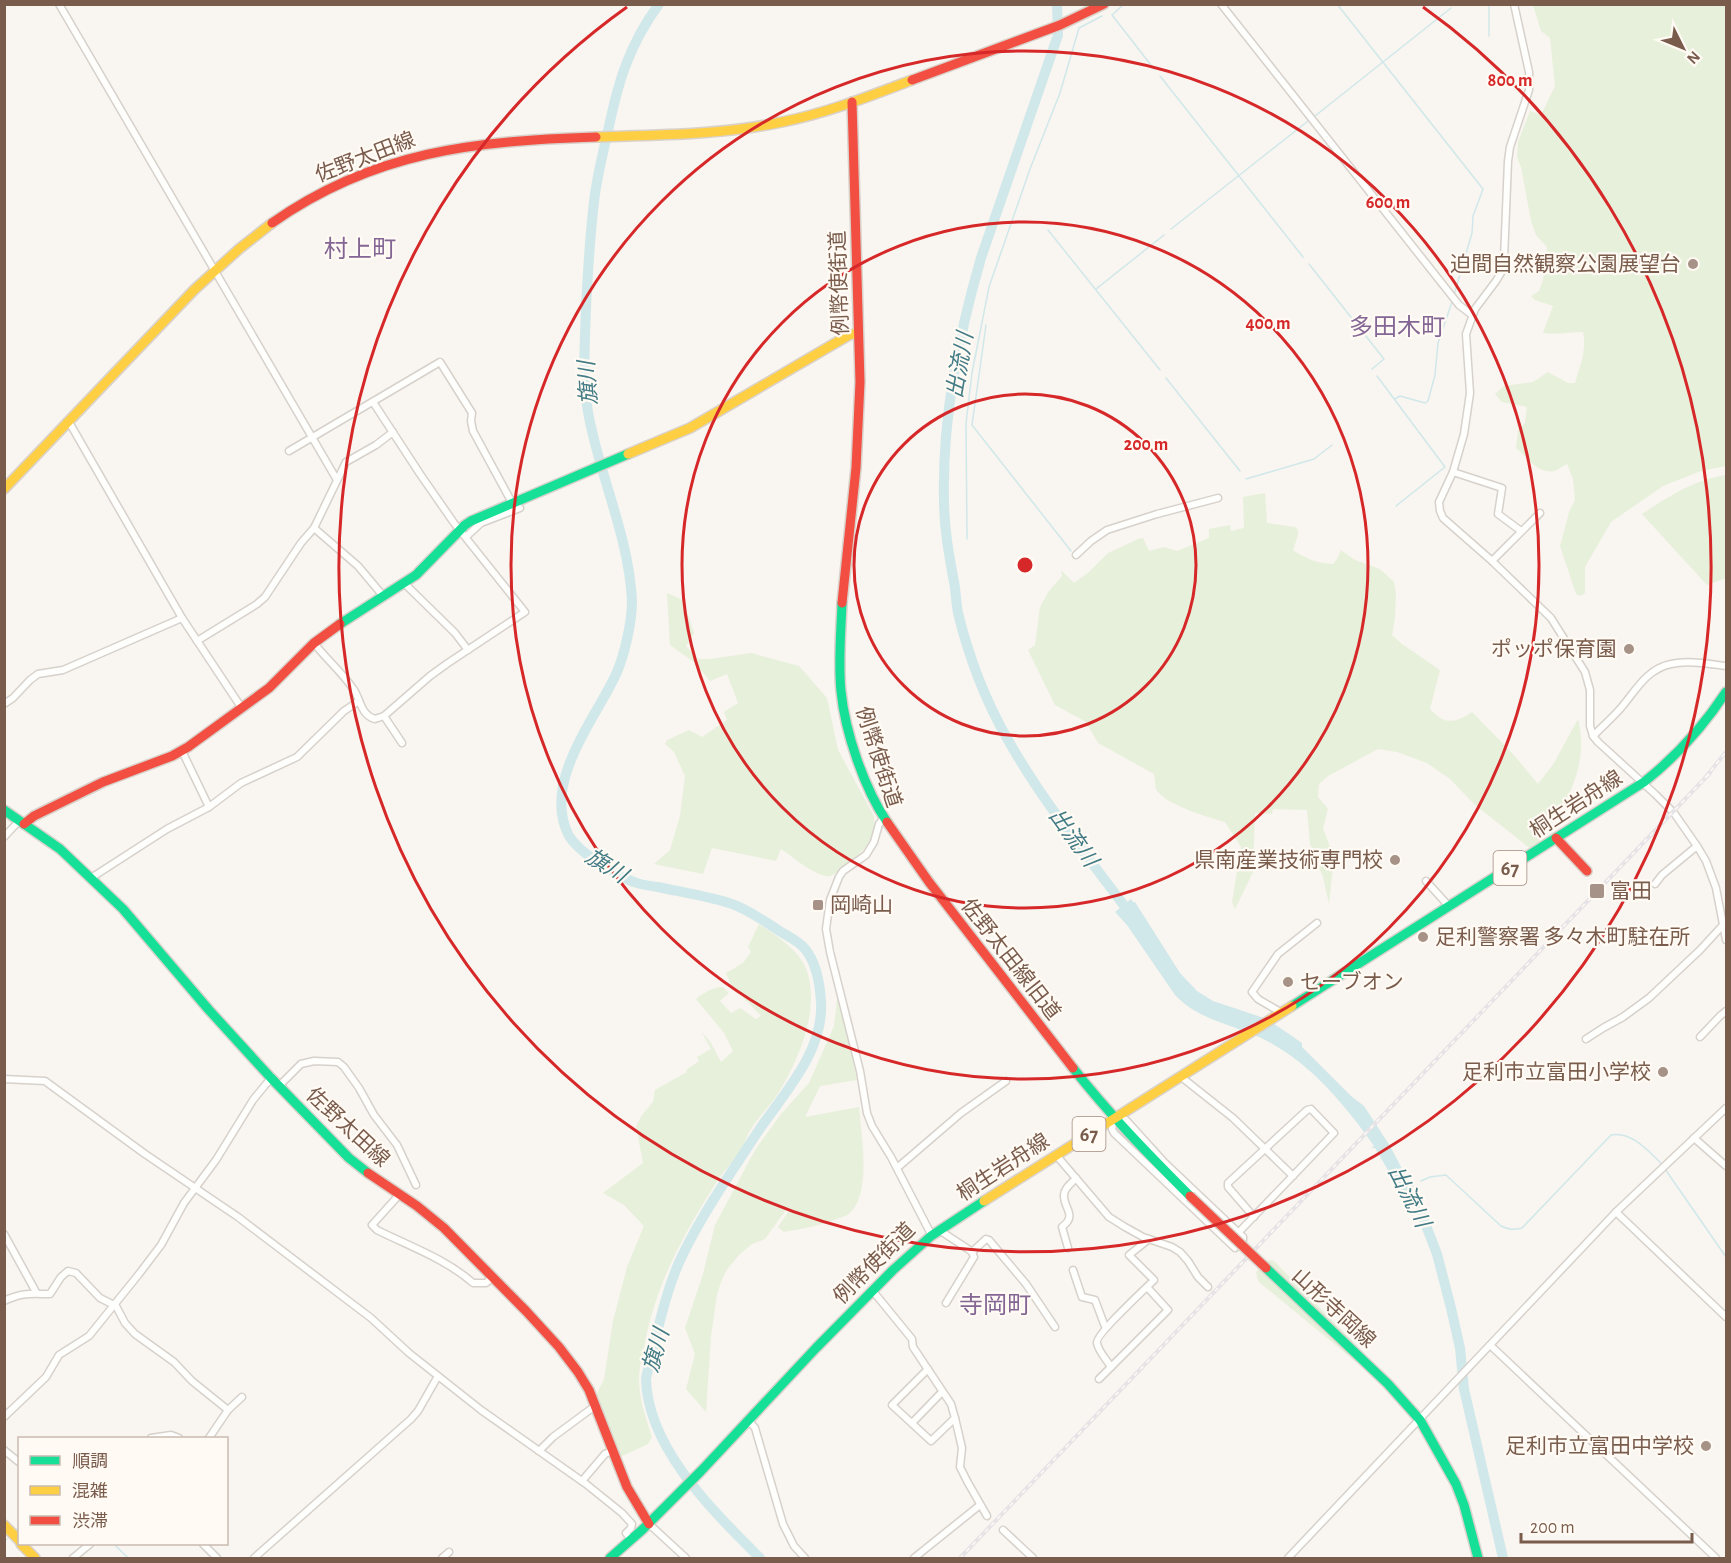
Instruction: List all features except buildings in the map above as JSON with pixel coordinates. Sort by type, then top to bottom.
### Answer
[{"type":"main road","points":[[852,102],[1069,22],[1104,4]]},
{"type":"main road","name":"佐野太田線","points":[[4,489],[140,345],[251,237],[286,212],[320,192],[368,170],[412,156],[458,146],[732,130],[802,117],[852,102]]},
{"type":"main road","name":"例幣使街道","points":[[852,102],[859,419],[842,603],[841,692],[849,733],[867,786],[884,818]]},
{"type":"main road","points":[[22,822],[101,783],[182,751],[276,682],[314,643],[332,629],[405,584],[464,533],[471,521],[690,428],[849,335],[858,333]]},
{"type":"main road","name":"桐生岩舟線","points":[[935,1233],[1644,782],[1673,759],[1698,734],[1726,692]]},
{"type":"main road","name":"佐野太田線","points":[[4,810],[60,849],[91,878],[123,909],[209,1010],[279,1086],[362,1169],[428,1214],[531,1316],[577,1371],[589,1391],[627,1490],[652,1521]]},
{"type":"main road","name":"佐野太田線旧道","points":[[884,818],[929,882],[1092,1093],[1114,1118]]},
{"type":"main road","points":[[1556,838],[1587,871]]},
{"type":"main road","name":"山形寺岡線","points":[[1114,1118],[1190,1196],[1388,1384],[1420,1420],[1456,1484],[1478,1558]]},
{"type":"main road","name":"例幣使街道","points":[[610,1558],[652,1521],[712,1462],[800,1364],[872,1290],[908,1255],[935,1233]]},
{"type":"main road","points":[[6,1531],[18,1540]]},
{"type":"main road","points":[[23,1545],[35,1558]]},
{"type":"street","points":[[59,4],[337,480]]},
{"type":"street","points":[[1221,4],[1459,305],[1472,315]]},
{"type":"street","points":[[1514,4],[1529,72],[1529,90],[1510,147],[1502,270],[1475,309],[1466,334],[1470,393],[1464,434],[1453,472],[1439,502],[1440,511],[1443,518],[1551,618],[1585,672],[1590,690],[1590,726],[1593,736],[1674,813],[1706,861],[1724,916],[1722,925],[1726,940]]},
{"type":"street","points":[[289,451],[440,362],[472,413],[473,431],[510,499]]},
{"type":"street","points":[[314,643],[354,691],[364,712],[372,719],[381,718],[430,676],[525,612],[420,474],[373,402]]},
{"type":"street","points":[[69,422],[182,618],[241,707]]},
{"type":"street","points":[[197,641],[265,597],[301,543],[314,528],[346,462],[376,445],[393,432]]},
{"type":"street","points":[[1453,472],[1502,488],[1498,514],[1521,531]]},
{"type":"street","points":[[1076,555],[1107,530],[1218,498]]},
{"type":"street","points":[[464,533],[516,508]]},
{"type":"street","points":[[1492,561],[1540,513]]},
{"type":"street","points":[[314,528],[358,566],[384,597]]},
{"type":"street","points":[[405,584],[455,633],[468,650]]},
{"type":"street","points":[[4,704],[38,675],[63,670],[182,618]]},
{"type":"street","points":[[1593,736],[1620,710],[1648,675],[1658,668],[1673,663],[1726,666]]},
{"type":"street","points":[[91,878],[167,829],[209,807],[246,779],[297,757],[344,711],[359,701]]},
{"type":"street","points":[[384,716],[402,743]]},
{"type":"street","points":[[182,751],[209,807]]},
{"type":"street","name":"例幣使街道","points":[[884,818],[879,824],[874,842],[866,855],[843,871],[836,883],[830,900],[826,937],[850,1027],[867,1113],[872,1126],[935,1233]]},
{"type":"street","points":[[4,837],[22,822]]},
{"type":"street","points":[[1655,884],[1662,875],[1697,846]]},
{"type":"street","points":[[1426,881],[1448,907]]},
{"type":"street","points":[[1282,1013],[1258,999],[1252,992],[1278,954],[1317,923]]},
{"type":"street","points":[[1586,1039],[1623,1017],[1648,998],[1700,950],[1722,925]]},
{"type":"street","points":[[1700,1037],[1726,1011]]},
{"type":"street","points":[[279,1086],[301,1065],[314,1061],[338,1062],[359,1088],[374,1115],[397,1145],[416,1185]]},
{"type":"street","points":[[1180,1076],[1233,1118],[1293,1176]]},
{"type":"street","points":[[4,1417],[46,1377],[59,1355],[89,1336],[114,1305],[161,1245],[176,1216],[216,1160],[253,1100],[272,1078]]},
{"type":"street","points":[[4,1079],[45,1081],[144,1154],[238,1217],[349,1300],[481,1410],[582,1481],[632,1522],[632,1526],[626,1533],[631,1540]]},
{"type":"street","points":[[897,1168],[961,1113],[1006,1081]]},
{"type":"street","points":[[1288,1558],[1616,1212],[1726,1108]]},
{"type":"street","points":[[1238,1233],[1254,1217],[1334,1133],[1312,1110],[1307,1110],[1230,1181],[1228,1185],[1254,1217]]},
{"type":"street","points":[[1114,1118],[1126,1120],[1165,1163],[1238,1233],[1243,1240],[1235,1248],[1114,1133],[1112,1129],[1114,1118]]},
{"type":"street","points":[[1694,1138],[1726,1166]]},
{"type":"street","points":[[1056,1155],[1109,1217],[1149,1239],[1180,1252],[1197,1277],[1208,1287]]},
{"type":"street","points":[[1068,1248],[1062,1227],[1067,1223],[1070,1214],[1064,1194],[1076,1178]]},
{"type":"street","points":[[399,1195],[372,1225],[377,1230],[439,1260],[473,1283],[481,1284],[493,1278]]},
{"type":"street","points":[[1616,1212],[1726,1317]]},
{"type":"street","points":[[935,1233],[972,1252]]},
{"type":"street","points":[[4,1234],[36,1292]]},
{"type":"street","points":[[972,1252],[986,1239],[989,1240],[1026,1284],[1055,1327]]},
{"type":"street","points":[[1111,1367],[1097,1344],[1097,1337],[1154,1280],[1129,1255],[1149,1239]]},
{"type":"street","points":[[946,1303],[973,1259],[972,1252]]},
{"type":"street","points":[[1073,1270],[1082,1297],[1095,1300],[1106,1328]]},
{"type":"street","points":[[4,1301],[21,1294],[36,1292],[50,1294],[63,1275],[70,1271],[76,1273],[100,1298],[119,1309],[125,1323],[135,1334],[170,1358],[192,1381],[228,1410]]},
{"type":"street","points":[[1099,1379],[1168,1310],[1147,1287]]},
{"type":"street","points":[[872,1290],[912,1339],[913,1347],[951,1404],[962,1448],[960,1467],[987,1516]]},
{"type":"street","points":[[1490,1345],[1716,1558]]},
{"type":"street","points":[[928,1369],[892,1405],[932,1441],[955,1418]]},
{"type":"street","points":[[254,1558],[411,1419],[438,1376]]},
{"type":"street","points":[[912,1423],[942,1392]]},
{"type":"street","points":[[210,1437],[228,1410],[242,1397]]},
{"type":"street","points":[[539,1451],[553,1437],[595,1406]]},
{"type":"street","points":[[749,1421],[756,1431],[783,1524],[794,1546],[805,1558]]},
{"type":"street","points":[[158,1437],[171,1435],[176,1437]]},
{"type":"street","points":[[4,1450],[18,1460]]},
{"type":"street","points":[[582,1481],[605,1454],[612,1451]]},
{"type":"street","points":[[914,1558],[980,1505]]},
{"type":"street","points":[[652,1521],[686,1558]]},
{"type":"street","points":[[1003,1530],[1033,1558]]},
{"type":"street","points":[[74,1558],[89,1545]]},
{"type":"street","points":[[204,1545],[217,1558]]},
{"type":"street","points":[[442,1558],[449,1552]]},
{"type":"green space","points":[[1533,5],[1726,5],[1726,466],[1701,471],[1663,486],[1611,522],[1585,567],[1585,593],[1580,596],[1576,594],[1560,546],[1569,512],[1575,500],[1573,479],[1567,464],[1554,471],[1542,470],[1516,448],[1518,431],[1525,423],[1527,407],[1502,402],[1495,394],[1504,386],[1533,382],[1548,372],[1568,383],[1575,383],[1584,351],[1583,332],[1543,333],[1553,306],[1535,300],[1531,296],[1539,291],[1543,280],[1547,247],[1536,235],[1531,221],[1517,157],[1518,142],[1530,111],[1541,115],[1555,86],[1550,38],[1541,31]]},
{"type":"green space","points":[[1726,475],[1726,578],[1707,585],[1642,514],[1693,485]]},
{"type":"green space","points":[[1265,493],[1267,523],[1295,527],[1298,530],[1293,550],[1312,560],[1333,564],[1341,550],[1355,560],[1380,569],[1394,582],[1396,592],[1392,635],[1440,670],[1430,709],[1439,717],[1454,721],[1472,712],[1513,754],[1538,784],[1554,763],[1578,719],[1581,755],[1577,772],[1554,822],[1532,850],[1474,804],[1450,779],[1427,763],[1397,752],[1378,749],[1328,776],[1319,784],[1318,797],[1328,809],[1323,828],[1334,858],[1329,904],[1323,877],[1310,844],[1307,810],[1273,809],[1272,814],[1255,813],[1253,872],[1235,909],[1232,902],[1241,847],[1225,822],[1188,810],[1160,795],[1156,789],[1154,774],[1098,743],[1086,722],[1055,705],[1028,650],[1035,645],[1040,607],[1049,591],[1062,576],[1061,570],[1074,583],[1108,553],[1138,539],[1143,538],[1149,551],[1164,547],[1177,551],[1209,538],[1209,529],[1230,525],[1231,531],[1244,528],[1243,497]]},
{"type":"green space","points":[[667,593],[683,600],[694,633],[686,646],[698,659],[751,653],[799,666],[827,698],[838,750],[874,816],[873,834],[870,841],[856,857],[834,874],[825,876],[813,871],[781,849],[776,861],[712,848],[703,874],[654,864],[670,850],[680,816],[685,776],[674,752],[665,744],[667,740],[689,730],[702,737],[727,720],[724,712],[738,703],[727,674],[710,681],[695,663],[670,645]]},
{"type":"green space","points":[[759,924],[793,950],[804,963],[810,986],[811,1002],[805,1034],[794,1065],[779,1092],[754,1124],[741,1149],[714,1186],[680,1244],[662,1284],[649,1326],[639,1386],[652,1437],[648,1444],[622,1456],[618,1454],[596,1396],[604,1379],[613,1321],[627,1267],[644,1226],[624,1205],[603,1193],[643,1163],[636,1126],[653,1102],[655,1090],[687,1072],[686,1070],[699,1061],[697,1057],[711,1049],[701,1031],[711,1043],[721,1062],[733,1051],[724,1033],[696,999],[709,990],[723,987],[729,993],[720,1001],[731,1013],[740,1008],[756,1019],[761,1016],[731,985],[726,973],[743,963],[751,952],[748,947]]},
{"type":"green space","points":[[838,991],[857,1080],[820,1086],[805,1117],[859,1107],[864,1164],[860,1194],[855,1206],[846,1216],[815,1226],[784,1232],[778,1227],[790,1209],[788,1207],[765,1239],[752,1244],[726,1271],[717,1295],[711,1336],[706,1412],[686,1389],[695,1354],[685,1328],[703,1274],[715,1225],[755,1150],[781,1114],[809,1083],[834,1026]]},
{"type":"green space","points":[[1269,1260],[1274,1261],[1365,1354],[1369,1362],[1268,1264],[1261,1271],[1361,1366],[1259,1282],[1256,1272]]},
{"type":"water","points":[[1131,899],[1180,973],[1197,991],[1213,1001],[1267,1019],[1302,1043],[1302,1047],[1364,1106],[1390,1146],[1410,1184],[1413,1183],[1414,1186],[1411,1188],[1428,1227],[1425,1227],[1415,1206],[1395,1182],[1375,1148],[1371,1148],[1374,1146],[1363,1131],[1340,1101],[1314,1075],[1269,1042],[1196,1011],[1175,995],[1127,925],[1115,912]]},
{"type":"waterway","name":"旗川","points":[[659,4],[632,49],[612,113],[595,194],[586,307],[584,360],[586,399],[593,436],[620,529],[630,577],[631,618],[617,672],[585,730],[566,773],[562,794],[562,815],[569,836],[579,848],[613,871],[640,884],[711,898],[742,908],[800,944],[809,954],[817,974],[821,1002],[820,1020],[810,1054],[791,1086],[719,1191],[683,1254],[666,1299],[646,1378],[649,1404],[670,1454],[704,1499],[760,1558]]},
{"type":"waterway","name":"出流川","points":[[1057,4],[1058,35],[981,258],[965,318],[949,408],[944,469],[945,521],[958,613],[967,646],[992,710],[1036,785],[1131,915]]},
{"type":"waterway","points":[[1124,4],[1112,15],[1154,69]]},
{"type":"waterway","points":[[1337,4],[1483,189],[1473,216],[1472,233],[1454,295]]},
{"type":"waterway","points":[[1489,4],[1489,36]]},
{"type":"waterway","points":[[1315,116],[1451,8]]},
{"type":"waterway","points":[[967,539],[966,423],[972,373],[989,287],[1030,169],[1060,93],[1079,28],[1102,16]]},
{"type":"waterway","points":[[1160,76],[1303,257]]},
{"type":"waterway","points":[[1171,229],[1308,121]]},
{"type":"waterway","points":[[1048,230],[1160,370]]},
{"type":"waterway","points":[[1096,289],[1164,235]]},
{"type":"waterway","points":[[1309,264],[1384,359],[1372,369]]},
{"type":"waterway","points":[[1395,399],[1400,396],[1425,403],[1428,401],[1435,375],[1438,343],[1453,299]]},
{"type":"waterway","points":[[986,325],[972,425],[1071,551]]},
{"type":"waterway","points":[[1377,376],[1445,467],[1396,506]]},
{"type":"waterway","points":[[1166,378],[1240,471]]},
{"type":"waterway","points":[[1246,479],[1314,459],[1332,445]]},
{"type":"waterway","points":[[1421,1181],[1446,1175],[1501,1226],[1514,1229],[1522,1228],[1611,1135],[1633,1139],[1663,1165]]},
{"type":"waterway","points":[[1665,1169],[1726,1257]]},
{"type":"waterway","name":"出流川","points":[[1422,1215],[1437,1254],[1451,1308],[1460,1348],[1464,1389],[1503,1558]]},
{"type":"waterway","points":[[115,1545],[128,1558]]},
{"type":"railway","points":[[1705,778],[1726,752]]},
{"type":"railway","points":[[960,1558],[1710,773]]},
{"type":"traffic: fast","points":[[340,624],[416,575],[471,521],[628,454]]},
{"type":"traffic: fast","points":[[842,603],[840,680],[843,707],[851,742],[863,776],[887,822]]},
{"type":"traffic: fast","points":[[1292,1006],[1644,782],[1689,740],[1726,692]]},
{"type":"traffic: fast","points":[[4,810],[60,849],[123,909],[209,1010],[271,1078],[349,1158],[368,1173]]},
{"type":"traffic: fast","points":[[1073,1068],[1130,1134],[1190,1196]]},
{"type":"traffic: fast","points":[[610,1558],[642,1530],[701,1471],[816,1348],[893,1270],[931,1236],[984,1201]]},
{"type":"traffic: fast","points":[[1266,1268],[1388,1384],[1420,1420],[1456,1484],[1478,1558]]},
{"type":"traffic: slow","points":[[596,137],[689,134],[759,126],[832,109],[912,80]]},
{"type":"traffic: slow","points":[[4,489],[194,290],[272,223]]},
{"type":"traffic: slow","points":[[628,454],[690,428],[849,335],[858,333]]},
{"type":"traffic: slow","points":[[984,1201],[1292,1006]]},
{"type":"traffic: slow","points":[[4,1525],[18,1539]]},
{"type":"traffic: slow","points":[[22,1545],[35,1558]]},
{"type":"traffic: jam","points":[[912,80],[1060,25],[1104,4]]},
{"type":"traffic: jam","points":[[842,603],[856,468],[860,382],[852,102]]},
{"type":"traffic: jam","points":[[272,223],[310,199],[349,180],[387,165],[427,154],[509,142],[596,137]]},
{"type":"traffic: jam","points":[[24,824],[34,816],[103,782],[172,756],[188,747],[269,688],[314,643],[340,624]]},
{"type":"traffic: jam","points":[[887,822],[929,882],[1073,1068]]},
{"type":"traffic: jam","points":[[1556,838],[1587,871]]},
{"type":"traffic: jam","points":[[368,1173],[417,1206],[444,1228],[559,1347],[589,1390],[627,1487],[649,1524]]},
{"type":"traffic: jam","points":[[1190,1196],[1266,1268]]},
{"type":"place","name":"迫間自然観察公園展望台","points":[[1693,264]]},
{"type":"place","name":"ポッポ保育園","points":[[1629,649]]},
{"type":"place","name":"県南産業技術専門校","points":[[1395,860]]},
{"type":"place","name":"富田","points":[[1597,891]]},
{"type":"place","name":"岡崎山","points":[[818,905]]},
{"type":"place","name":"足利警察署 多々木町駐在所","points":[[1423,937]]},
{"type":"place","name":"セーブオン","points":[[1288,982]]},
{"type":"place","name":"足利市立富田小学校","points":[[1663,1072]]},
{"type":"place","name":"足利市立富田中学校","points":[[1706,1446]]},
{"type":"district","name":"村上町","points":[[360,249]]},
{"type":"district","name":"多田木町","points":[[1397,327]]},
{"type":"district","name":"寺岡町","points":[[995,1305]]}]
